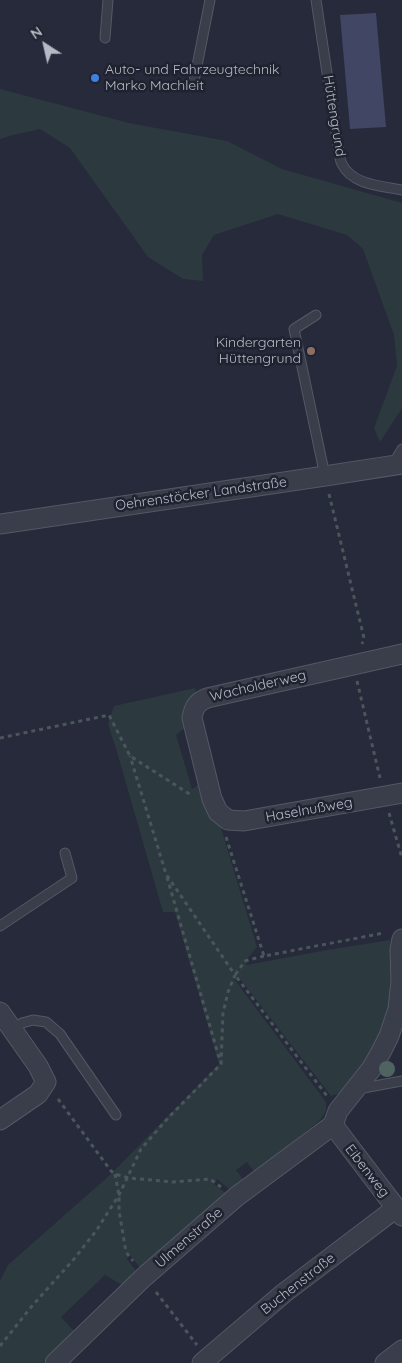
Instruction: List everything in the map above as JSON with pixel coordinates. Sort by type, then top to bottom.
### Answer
[{"type":"street","name":"Oehrenstöcker Landstraße","points":[[0,524],[325,476],[399,459]]},
{"type":"street","name":"Wacholderweg","points":[[218,812],[212,799],[192,718],[193,709],[199,701],[402,654]]},
{"type":"street","name":"Haselnußweg","points":[[218,812],[228,820],[244,821],[402,793]]},
{"type":"street","name":"Ulmenstraße","points":[[56,1363],[144,1277],[236,1198],[336,1118],[372,1068],[389,1036],[398,1009],[401,981],[398,943]]},
{"type":"street","points":[[0,1012],[38,1066],[46,1082],[38,1094],[0,1120]]},
{"type":"street","name":"Eibenweg","points":[[336,1118],[399,1212]]},
{"type":"street","name":"Buchenstraße","points":[[204,1361],[284,1294],[399,1212]]},
{"type":"street","points":[[385,1363],[402,1350]]},
{"type":"lane","points":[[105,38],[108,0]]},
{"type":"lane","points":[[193,86],[210,0]]},
{"type":"lane","name":"Hüttengrund","points":[[316,0],[338,152],[342,165],[352,176],[364,182],[402,190]]},
{"type":"lane","points":[[316,315],[294,328],[325,476]]},
{"type":"lane","points":[[0,926],[72,878],[66,853]]},
{"type":"lane","points":[[13,1029],[22,1023],[33,1020],[46,1022],[60,1034],[116,1115]]},
{"type":"lane","points":[[356,1089],[402,1081]]},
{"type":"path","points":[[0,738],[109,715],[130,756],[221,1064]]},
{"type":"path","points":[[130,756],[218,812],[264,956]]},
{"type":"path","points":[[166,874],[234,975],[336,1118]]},
{"type":"path","points":[[0,1346],[96,1231],[119,1196],[141,1149],[169,1117],[221,1064],[223,1013],[234,975],[245,961],[264,956],[398,943]]},
{"type":"path","points":[[46,1082],[115,1174],[128,1178],[173,1182],[210,1179],[236,1198]]},
{"type":"path","points":[[115,1174],[126,1252],[204,1361]]},
{"type":"shaded area","points":[[0,89],[129,123],[227,141],[282,169],[402,203],[402,408],[380,442],[374,428],[397,366],[394,335],[363,249],[347,235],[278,214],[214,235],[202,255],[203,281],[183,279],[148,257],[70,148],[40,129],[0,139]]},
{"type":"shaded area","points":[[195,688],[196,693],[185,708],[187,726],[176,735],[192,789],[202,782],[217,815],[257,947],[248,958],[246,965],[390,940],[392,968],[390,1001],[382,1031],[367,1059],[342,1092],[331,1096],[238,976],[235,980],[326,1102],[326,1111],[320,1120],[255,1173],[247,1162],[236,1170],[245,1182],[233,1192],[217,1179],[214,1184],[228,1195],[141,1269],[129,1254],[127,1259],[137,1272],[122,1285],[105,1275],[61,1317],[74,1331],[42,1363],[0,1363],[0,1281],[8,1265],[111,1174],[219,1064],[175,912],[163,912],[108,724],[114,706]]},
{"type":"water","points":[[376,13],[386,127],[350,129],[340,15]]},
{"type":"place","name":"Auto- und Fahrzeugtechnik Marko Machleit","points":[[95,78]]},
{"type":"place","name":"Kindergarten Hüttengrund","points":[[311,351]]}]
